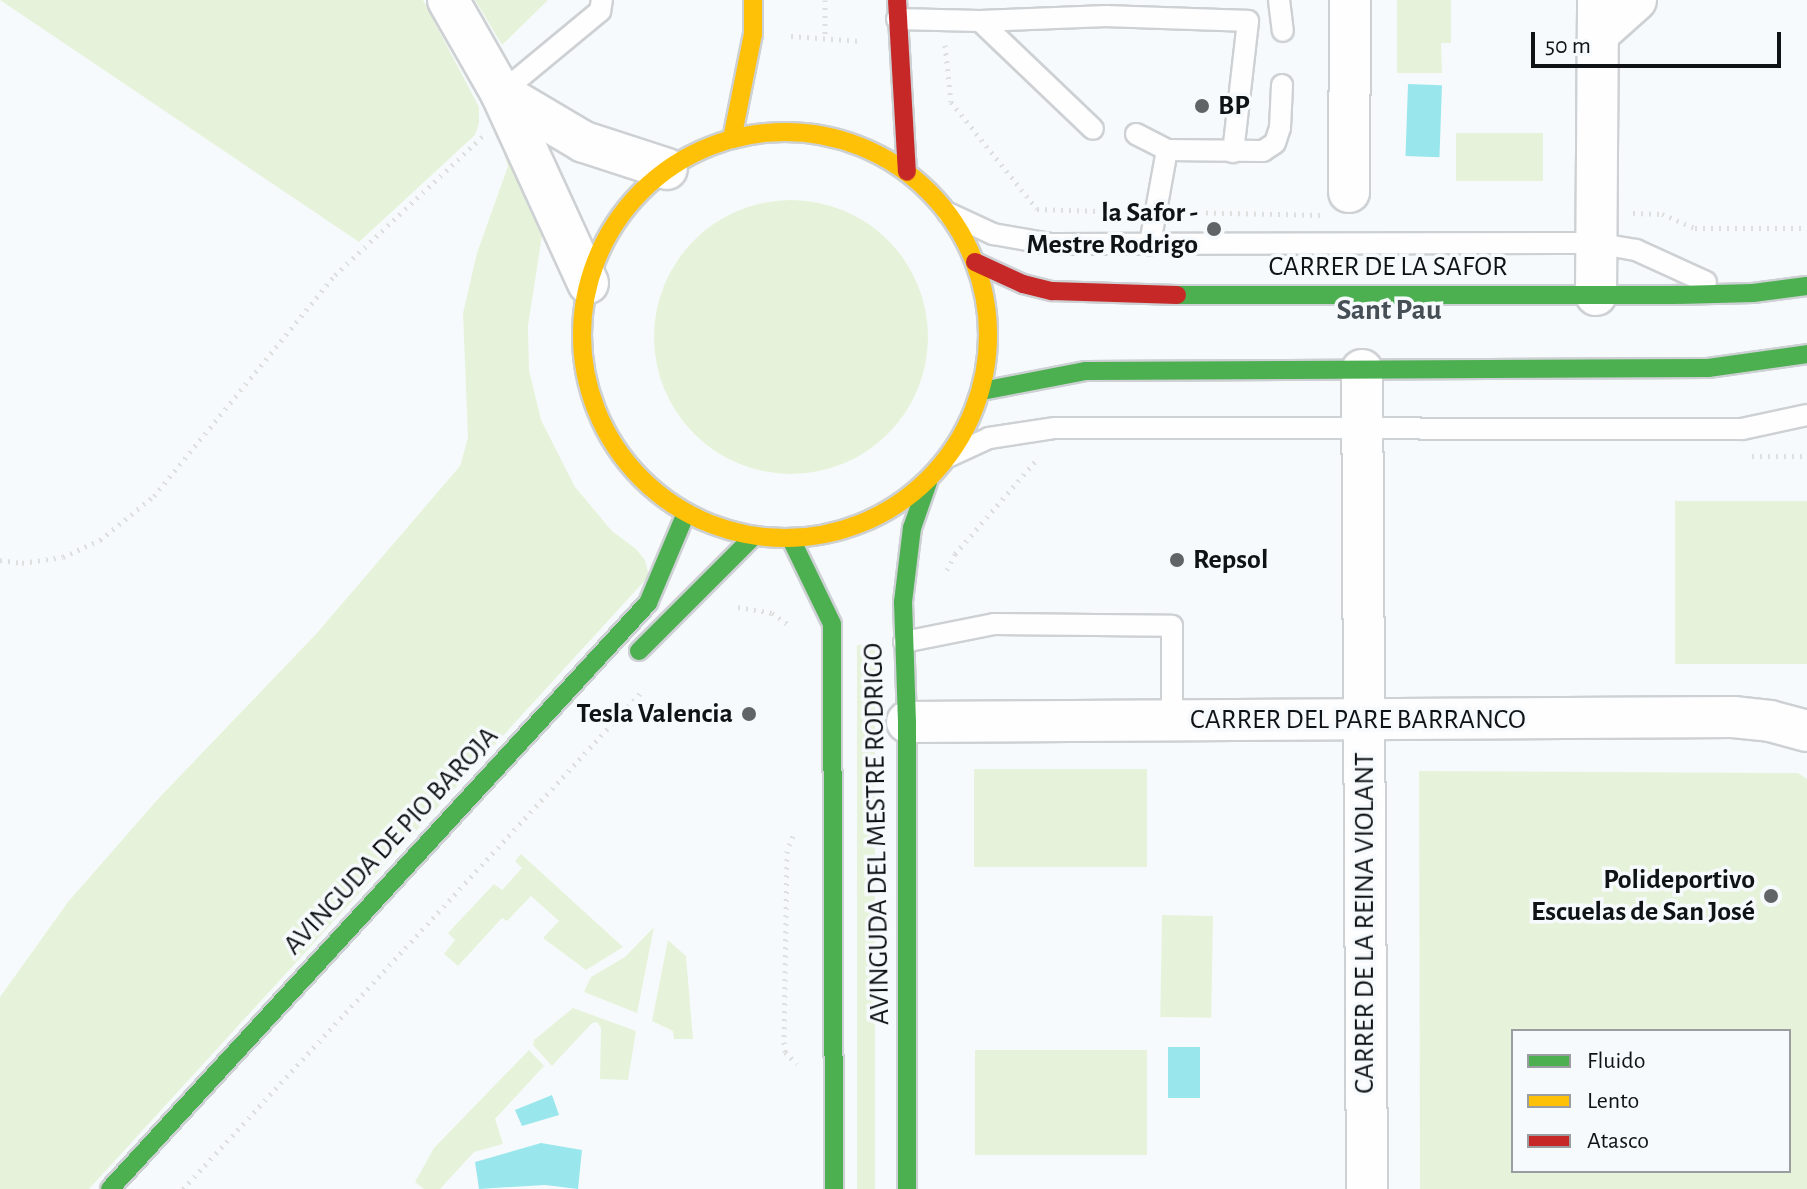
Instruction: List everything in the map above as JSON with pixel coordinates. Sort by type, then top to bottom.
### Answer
[{"type":"main road","points":[[732,139],[753,34],[753,0]]},
{"type":"main road","points":[[897,10],[907,172]]},
{"type":"main road","points":[[778,132],[823,135],[868,149],[907,172],[948,213],[975,262],[985,293],[989,326],[982,391],[950,456],[928,482],[898,505],[865,523],[829,534],[791,539],[754,536],[719,528],[686,513],[649,488],[620,454],[597,415],[584,372],[581,327],[588,283],[599,250],[617,219],[640,192],[667,169],[698,151],[732,139],[778,132]]},
{"type":"main road","name":"CARRER DE LA SAFOR","points":[[975,262],[1023,284],[1086,294],[1596,295],[1753,293],[1807,286]]},
{"type":"main road","points":[[982,391],[1086,371],[1708,368],[1748,365],[1807,354]]},
{"type":"main road","name":"AVINGUDA DEL MESTRE RODRIGO","points":[[907,1189],[907,722],[903,602],[912,528],[928,482]]},
{"type":"main road","name":"AVINGUDA DE PIO BAROJA","points":[[110,1189],[648,603],[686,513]]},
{"type":"main road","points":[[626,665],[754,536]]},
{"type":"main road","name":"AVINGUDA DEL MESTRE RODRIGO","points":[[791,539],[832,624],[834,1189]]},
{"type":"street","points":[[448,0],[501,93],[588,283]]},
{"type":"street","points":[[1349,192],[1350,0]]},
{"type":"street","points":[[1596,295],[1598,17],[1636,0]]},
{"type":"street","points":[[501,93],[584,142],[667,169]]},
{"type":"street","name":"CARRER DE LA REINA VIOLANT","points":[[1362,370],[1367,1189]]},
{"type":"street","name":"CARRER DEL PARE BARRANCO","points":[[907,722],[1733,717],[1770,721],[1807,731]]},
{"type":"lane","points":[[501,93],[538,59],[600,11],[602,0]]},
{"type":"lane","points":[[1233,152],[1251,0]]},
{"type":"lane","points":[[1279,0],[1283,31]]},
{"type":"lane","points":[[897,10],[945,20],[1107,16],[1248,21]]},
{"type":"lane","points":[[980,21],[1093,129]]},
{"type":"lane","points":[[1136,134],[1167,150],[1263,151],[1275,143],[1280,128],[1282,85]]},
{"type":"lane","points":[[1150,244],[1167,150]]},
{"type":"lane","points":[[948,213],[993,234],[1034,243],[1595,243],[1636,250],[1710,283],[1753,293]]},
{"type":"lane","points":[[950,456],[989,438],[1055,428],[1742,429],[1807,415]]},
{"type":"lane","points":[[904,642],[994,624],[1172,626],[1172,721]]},
{"type":"path","points":[[825,0],[825,37]]},
{"type":"path","points":[[945,20],[951,102],[1037,209],[1084,212]]},
{"type":"path","points":[[780,35],[861,41]]},
{"type":"path","points":[[0,560],[22,563],[63,557],[100,540],[154,496],[335,275],[489,130],[501,93]]},
{"type":"green space","points":[[0,0],[423,0],[479,107],[479,123],[475,135],[359,242]]},
{"type":"green space","points":[[475,0],[548,0],[502,45]]},
{"type":"green space","points":[[1397,0],[1451,0],[1451,43],[1441,43],[1442,73],[1397,73]]},
{"type":"green space","points":[[494,123],[543,229],[528,326],[529,370],[541,420],[575,487],[612,531],[636,549],[645,560],[649,576],[89,1189],[0,1189],[0,997],[68,902],[158,799],[317,633],[460,466],[468,438],[463,313],[477,253],[508,166]]},
{"type":"green space","points":[[1456,133],[1543,133],[1543,181],[1456,181]]},
{"type":"green space","points":[[791,200],[831,206],[867,224],[888,240],[904,261],[922,297],[928,337],[922,377],[904,413],[888,434],[867,450],[831,468],[791,474],[751,468],[715,450],[694,434],[678,413],[660,377],[654,337],[660,297],[678,261],[694,240],[715,224],[751,206]]},
{"type":"green space","points":[[1675,501],[1807,501],[1807,664],[1675,664]]},
{"type":"green space","points":[[857,645],[875,645],[875,1189],[857,1189]]},
{"type":"green space","points":[[974,769],[1147,769],[1147,867],[974,867]]},
{"type":"green space","points":[[1419,771],[1798,773],[1807,779],[1807,1189],[1420,1189]]},
{"type":"green space","points":[[521,854],[623,947],[586,970],[543,938],[559,921],[531,896],[507,921],[502,918],[458,966],[444,954],[455,940],[448,933],[494,884],[502,890],[522,868],[515,861]]},
{"type":"green space","points":[[1162,915],[1213,916],[1211,1018],[1160,1017]]},
{"type":"green space","points":[[654,927],[637,1013],[584,992],[591,977],[625,957]]},
{"type":"green space","points":[[668,940],[686,956],[693,1039],[674,1039],[673,1031],[652,1021]]},
{"type":"green space","points":[[573,1008],[636,1031],[628,1080],[600,1079],[601,1028],[597,1022],[592,1023],[552,1066],[533,1045],[534,1040]]},
{"type":"green space","points":[[529,1050],[544,1066],[495,1119],[503,1144],[474,1152],[440,1189],[424,1189],[415,1182],[434,1148]]},
{"type":"green space","points":[[975,1050],[1147,1050],[1147,1155],[975,1155]]},
{"type":"water","points":[[1408,84],[1442,85],[1439,157],[1405,156]]},
{"type":"water","points":[[1168,1047],[1200,1047],[1200,1098],[1168,1098]]},
{"type":"water","points":[[552,1095],[559,1115],[522,1126],[515,1110]]},
{"type":"water","points":[[541,1143],[582,1150],[578,1189],[545,1185],[479,1189],[475,1162]]},
{"type":"traffic: fast","points":[[1177,295],[1673,295],[1753,293],[1807,286]]},
{"type":"traffic: fast","points":[[982,391],[1086,371],[1708,368],[1807,354]]},
{"type":"traffic: fast","points":[[907,1189],[907,722],[903,602],[912,528],[928,482]]},
{"type":"traffic: fast","points":[[110,1189],[648,603],[686,513]]},
{"type":"traffic: fast","points":[[639,651],[754,536]]},
{"type":"traffic: fast","points":[[791,539],[832,624],[834,1189]]},
{"type":"traffic: slow","points":[[732,139],[753,34],[753,0]]},
{"type":"traffic: slow","points":[[785,132],[825,136],[863,147],[898,166],[929,191],[954,222],[973,257],[984,295],[988,335],[984,375],[973,413],[954,448],[929,479],[898,504],[863,523],[825,534],[785,538],[745,534],[707,523],[672,504],[641,479],[616,448],[597,413],[586,375],[582,335],[586,295],[597,257],[616,222],[641,191],[672,166],[707,147],[745,136],[785,132]]},
{"type":"traffic: jam","points":[[897,0],[907,172]]},
{"type":"traffic: jam","points":[[975,262],[1023,284],[1052,291],[1177,295]]},
{"type":"place","name":"BP","points":[[1202,106]]},
{"type":"place","name":"la Safor - Mestre Rodrigo","points":[[1214,229]]},
{"type":"place","name":"Repsol","points":[[1177,560]]},
{"type":"place","name":"Tesla Valencia","points":[[749,714]]},
{"type":"place","name":"Polideportivo Escuelas de San José","points":[[1771,896]]},
{"type":"district","name":"Sant Pau","points":[[1389,310]]}]
